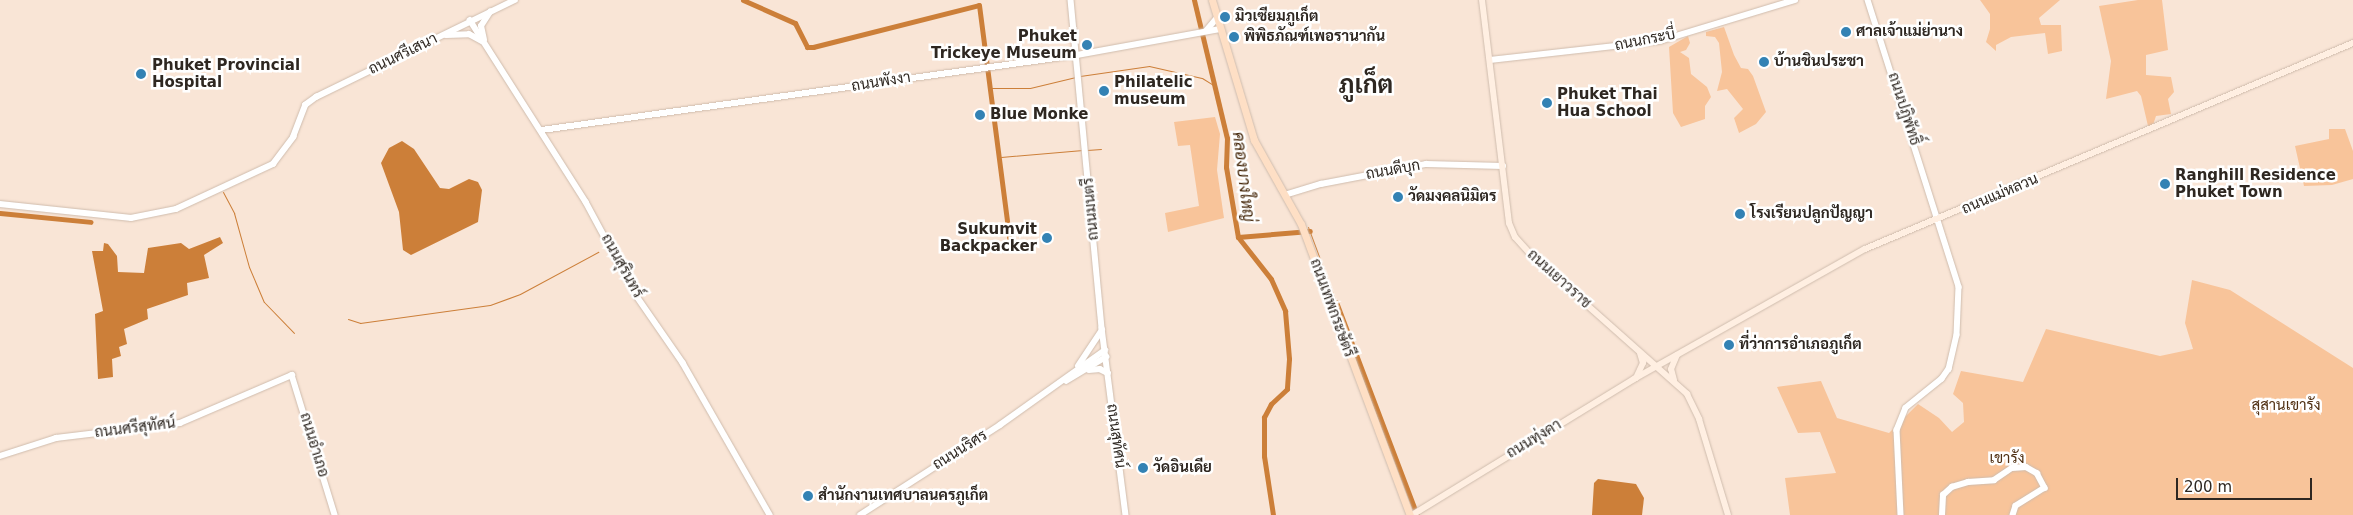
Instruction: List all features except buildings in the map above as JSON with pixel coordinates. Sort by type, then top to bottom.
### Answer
[{"type":"main road","name":"ถนนเทพกระษัตรี","points":[[1212,0],[1242,106],[1254,140],[1303,227],[1413,514]]},
{"type":"main road","name":"ถนนเยาวราช","points":[[1482,0],[1509,222],[1515,237],[1534,258],[1639,352],[1675,381],[1686,394],[1698,419],[1728,515]]},
{"type":"main road","name":"ถนนแม่หลวน","points":[[1657,366],[1865,249],[2353,44]]},
{"type":"main road","points":[[1634,380],[1643,363],[1639,352]]},
{"type":"main road","points":[[1675,381],[1671,370],[1678,354]]},
{"type":"main road","name":"ถนนทุ่งคา","points":[[1413,514],[1657,366]]},
{"type":"street","name":"ถนนศรีเสนา","points":[[0,204],[131,218],[158,215],[273,164],[293,137],[305,105],[316,97],[470,20],[515,0]]},
{"type":"street","name":"ถนนมนตรี","points":[[1072,0],[1106,354]]},
{"type":"street","name":"ถนนกระบี่","points":[[1490,60],[1660,41],[1795,0]]},
{"type":"street","name":"ถนนปฏิพัทธิ์","points":[[1868,0],[1939,218],[1959,287],[1956,341],[1942,379],[1916,397],[1901,417],[1897,430],[1901,515]]},
{"type":"street","points":[[484,42],[481,26],[491,10]]},
{"type":"street","points":[[1206,31],[1217,18]]},
{"type":"street","name":"ถนนสุรินทร์","points":[[470,20],[542,130],[586,202],[636,295],[683,363],[770,515]]},
{"type":"street","name":"ถนนพังงา","points":[[542,130],[1077,55],[1220,29]]},
{"type":"street","points":[[441,35],[469,34],[484,42]]},
{"type":"street","points":[[1079,73],[1089,53]]},
{"type":"street","name":"ถนนดีบุก","points":[[1285,195],[1321,184],[1426,164],[1503,166]]},
{"type":"street","points":[[1070,375],[1086,357],[1102,328]]},
{"type":"street","name":"ถนนนริศร","points":[[860,515],[1059,384],[1084,371],[1106,354]]},
{"type":"street","name":"ถนนนริศร","points":[[1059,384],[1070,375],[1106,354]]},
{"type":"street","name":"ถนนสุทัศน์","points":[[1106,354],[1126,515]]},
{"type":"street","points":[[1084,371],[1100,369],[1108,373]]},
{"type":"street","name":"ถนนศรีสุทัศน์","points":[[0,456],[56,438],[180,423],[292,375]]},
{"type":"street","name":"ถนนอำเภอ","points":[[292,375],[336,515]]},
{"type":"street","points":[[1942,515],[1943,495],[1952,487],[1968,482],[1994,480],[2012,468],[2026,466],[2037,473],[2045,488],[2016,506],[2013,515]]},
{"type":"green space","points":[[1980,0],[2060,0],[2039,18],[2041,25],[2061,25],[2062,51],[2048,54],[2045,33],[2011,37],[1996,45],[1996,51],[1986,42],[1990,29],[1990,14]]},
{"type":"green space","points":[[2138,0],[2162,0],[2168,50],[2146,55],[2146,75],[2171,77],[2174,92],[2168,99],[2171,114],[2156,116],[2153,125],[2148,126],[2141,96],[2137,91],[2106,99],[2111,61],[2099,6]]},
{"type":"green space","points":[[1724,27],[1741,68],[1748,69],[1753,76],[1766,112],[1756,124],[1739,133],[1734,118],[1743,109],[1727,89],[1717,91],[1722,72],[1719,43],[1715,37],[1706,36],[1706,32]]},
{"type":"green space","points":[[1688,36],[1690,43],[1686,50],[1680,52],[1689,58],[1691,74],[1707,87],[1711,97],[1705,106],[1705,119],[1681,127],[1673,113],[1669,47]]},
{"type":"green space","points":[[1215,117],[1220,134],[1217,170],[1224,218],[1168,232],[1165,213],[1199,206],[1190,145],[1178,146],[1174,122]]},
{"type":"green space","points":[[2329,129],[2345,129],[2353,151],[2353,179],[2332,185],[2304,186],[2295,146],[2329,139]]},
{"type":"green space","points":[[2192,280],[2230,290],[2353,368],[2353,515],[1790,515],[1785,478],[1836,473],[1820,432],[1798,433],[1777,387],[1821,381],[1837,418],[1889,433],[1918,404],[1939,418],[1952,432],[1964,422],[1963,403],[1953,394],[1961,371],[2023,382],[2046,329],[2160,356],[2193,349],[2185,323]]},
{"type":"shaded area","points":[[402,141],[414,149],[440,188],[449,189],[469,179],[478,182],[482,190],[478,222],[411,255],[403,250],[399,212],[381,163],[389,148]]},
{"type":"shaded area","points":[[220,237],[223,243],[204,255],[209,278],[187,283],[188,295],[147,309],[148,319],[124,329],[127,344],[119,347],[121,356],[112,359],[113,377],[98,379],[95,314],[103,311],[92,251],[103,251],[104,243],[108,244],[117,256],[118,272],[144,273],[148,248],[181,243],[189,249]]},
{"type":"shaded area","points":[[1598,479],[1636,484],[1644,498],[1642,515],[1592,515],[1594,483]]},
{"type":"waterway","points":[[743,0],[795,23],[807,47],[979,5],[1010,244]]},
{"type":"waterway","name":"คลองบางใหญ่","points":[[1194,0],[1227,138],[1226,167],[1238,237],[1271,279],[1285,311],[1289,359],[1287,389],[1271,404],[1264,417],[1264,456],[1273,515]]},
{"type":"waterway","points":[[1080,76],[1149,66],[1202,78],[1213,85]]},
{"type":"waterway","points":[[989,88],[1030,88],[1076,77]]},
{"type":"waterway","points":[[1087,150],[1101,149]]},
{"type":"waterway","points":[[1001,157],[1083,150]]},
{"type":"waterway","points":[[223,192],[234,213],[249,267],[264,302],[294,333]]},
{"type":"waterway","points":[[0,213],[91,222]]},
{"type":"waterway","points":[[1308,227],[1336,302]]},
{"type":"waterway","points":[[1238,237],[1310,231]]},
{"type":"waterway","points":[[348,319],[360,323],[490,305],[520,294],[598,252]]},
{"type":"waterway","points":[[1336,302],[1417,515]]},
{"type":"place","name":"มิวเซียมภูเก็ต","points":[[1225,17]]},
{"type":"place","name":"ศาลเจ้าแม่ย่านาง","points":[[1846,32]]},
{"type":"place","name":"พิพิธภัณฑ์เพอรานากัน","points":[[1234,37]]},
{"type":"place","name":"Phuket Trickeye Museum","points":[[1087,45]]},
{"type":"place","name":"บ้านชินประชา","points":[[1764,62]]},
{"type":"place","name":"Phuket Provincial Hospital","points":[[141,74]]},
{"type":"place","name":"Philatelic museum","points":[[1104,91]]},
{"type":"place","name":"Phuket Thai Hua School","points":[[1547,103]]},
{"type":"place","name":"Blue Monke","points":[[980,115]]},
{"type":"place","name":"Ranghill Residence Phuket Town","points":[[2165,184]]},
{"type":"place","name":"วัดมงคลนิมิตร","points":[[1398,197]]},
{"type":"place","name":"โรงเรียนปลูกปัญญา","points":[[1740,214]]},
{"type":"place","name":"Sukumvit Backpacker","points":[[1047,238]]},
{"type":"place","name":"ที่ว่าการอำเภอภูเก็ต","points":[[1729,345]]},
{"type":"place","name":"วัดอินเดีย","points":[[1143,468]]},
{"type":"place","name":"สำนักงานเทศบาลนครภูเก็ต","points":[[808,496]]},
{"type":"district","name":"ภูเก็ต","points":[[1366,85]]},
{"type":"park label","name":"สุสานเขารัง","points":[[2286,406]]},
{"type":"park label","name":"เขารัง","points":[[2007,459]]}]
